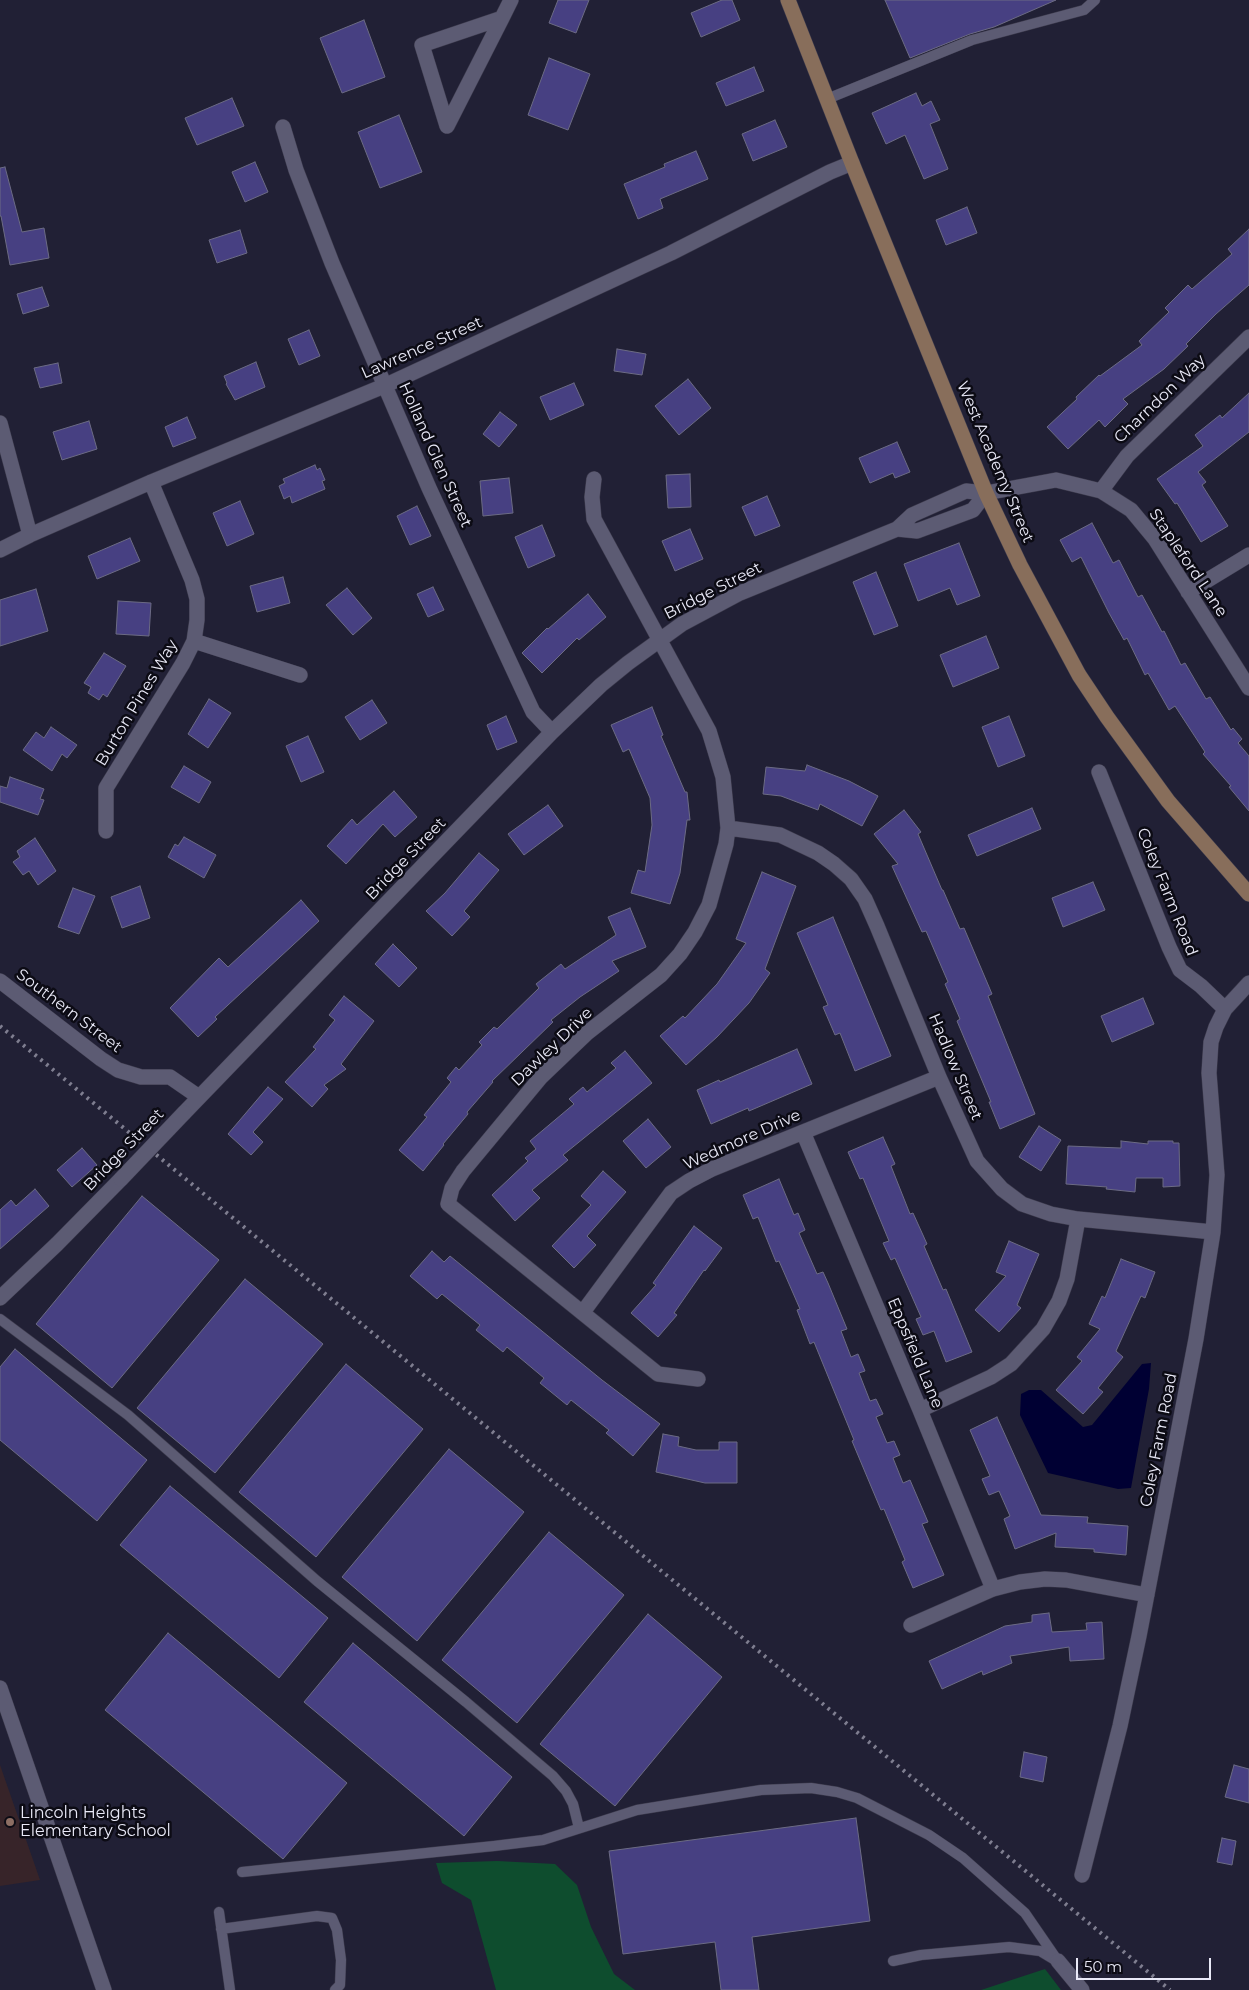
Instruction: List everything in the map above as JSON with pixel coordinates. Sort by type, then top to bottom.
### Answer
[{"type":"main road","name":"West Academy Street","points":[[788,0],[852,164],[986,492],[1024,573],[1079,675],[1107,717],[1168,801],[1249,894]]},
{"type":"street","points":[[502,18],[422,45],[447,126],[494,35],[511,0]]},
{"type":"street","name":"Holland Glen Street","points":[[283,127],[296,170],[332,263],[384,386],[534,712],[552,732]]},
{"type":"street","name":"Lawrence Street","points":[[0,550],[30,534],[150,482],[384,386],[671,253],[830,172],[852,164]]},
{"type":"street","name":"Charndon Way","points":[[1101,490],[1127,456],[1249,337]]},
{"type":"street","points":[[0,422],[30,534]]},
{"type":"street","name":"Dawley Drive","points":[[594,479],[592,497],[594,519],[710,732],[723,777],[728,828],[719,875],[709,905],[695,932],[680,954],[662,975],[587,1033],[541,1078],[463,1171],[452,1188],[448,1204],[658,1374],[698,1378]]},
{"type":"street","name":"Stapleford Lane","points":[[986,492],[1056,480],[1101,490],[1131,510],[1155,539],[1249,688]]},
{"type":"street","name":"Burton Pines Way","points":[[106,831],[106,788],[183,663],[194,641],[197,620],[197,599],[192,580],[150,482]]},
{"type":"street","name":"Bridge Street","points":[[0,1298],[57,1244],[552,732],[600,685],[682,624],[740,593],[897,529],[912,515],[966,492],[986,492]]},
{"type":"street","points":[[1188,592],[1249,556]]},
{"type":"street","points":[[194,641],[300,674]]},
{"type":"street","name":"Coley Farm Road","points":[[1099,772],[1180,970],[1201,986],[1225,1009]]},
{"type":"street","name":"Hadlow Street","points":[[728,828],[780,835],[818,853],[851,879],[865,899],[878,926],[939,1077],[977,1161],[1002,1189],[1022,1204],[1051,1214],[1078,1220],[1213,1232]]},
{"type":"street","name":"Southern Street","points":[[0,981],[118,1070],[141,1077],[170,1078],[199,1097]]},
{"type":"street","name":"Coley Farm Road","points":[[1082,1875],[1120,1726],[1147,1595],[1196,1339],[1213,1232],[1217,1175],[1209,1073],[1211,1042],[1216,1026],[1225,1009],[1249,983]]},
{"type":"street","name":"Wedmore Drive","points":[[583,1312],[671,1193],[689,1181],[712,1169],[939,1077]]},
{"type":"street","name":"Eppsfield Lane","points":[[803,1132],[920,1410],[993,1590]]},
{"type":"street","points":[[920,1410],[992,1378],[1011,1364],[1043,1329],[1064,1287],[1072,1260],[1078,1220]]},
{"type":"street","points":[[911,1625],[993,1590],[1020,1582],[1045,1579],[1066,1580],[1147,1595]]},
{"type":"street","points":[[0,1688],[104,1990]]},
{"type":"street","points":[[1058,1961],[1082,1990]]},
{"type":"lane","points":[[827,99],[972,40],[1084,10],[1095,0]]},
{"type":"lane","points":[[0,1319],[128,1415],[317,1581],[554,1776],[566,1791],[579,1828]]},
{"type":"lane","points":[[242,1872],[543,1840],[637,1810],[760,1790],[812,1788],[837,1792],[856,1798],[929,1835],[963,1858],[1025,1914],[1058,1961]]},
{"type":"lane","points":[[219,1912],[230,1990]]},
{"type":"lane","points":[[221,1929],[317,1916],[332,1918],[341,1960],[340,1985],[335,1990]]},
{"type":"lane","points":[[893,1961],[921,1955],[1009,1947],[1040,1951],[1058,1961]]},
{"type":"shaded area","points":[[1151,1363],[1149,1389],[1131,1488],[1118,1489],[1048,1473],[1020,1415],[1021,1394],[1029,1390],[1041,1390],[1083,1427],[1092,1425],[1142,1364]]},
{"type":"shaded area","name":"Lincoln Heights Elementary School","points":[[0,1765],[40,1880],[0,1886]]},
{"type":"green space","points":[[497,1861],[555,1864],[577,1885],[591,1927],[614,1974],[635,1990],[496,1990],[471,1900],[442,1883],[436,1863]]},
{"type":"green space","points":[[1045,1969],[1061,1990],[981,1990]]},
{"type":"building","points":[[558,0],[589,0],[576,33],[549,23]]},
{"type":"building","points":[[722,0],[732,0],[740,20],[701,37],[691,13]]},
{"type":"building","points":[[885,0],[1056,0],[994,27],[970,34],[910,58]]},
{"type":"building","points":[[364,20],[385,77],[342,93],[320,38]]},
{"type":"building","points":[[549,58],[590,74],[568,130],[528,115]]},
{"type":"building","points":[[754,67],[764,91],[726,106],[716,83]]},
{"type":"building","points":[[916,93],[922,106],[931,101],[940,120],[930,124],[948,169],[924,179],[905,135],[886,144],[872,113]]},
{"type":"building","points":[[232,98],[244,126],[197,145],[185,118]]},
{"type":"building","points":[[399,115],[422,172],[380,188],[358,132]]},
{"type":"building","points":[[775,120],[787,147],[753,161],[742,134]]},
{"type":"building","points":[[696,151],[708,179],[660,199],[663,208],[638,219],[624,184],[665,167],[664,164]]},
{"type":"building","points":[[255,162],[268,192],[245,202],[232,172]]},
{"type":"building","points":[[5,167],[22,232],[44,228],[49,258],[10,265],[0,216],[0,168]]},
{"type":"building","points":[[967,207],[977,233],[946,245],[936,220]]},
{"type":"building","points":[[1249,229],[1249,285],[1216,314],[1186,344],[1188,346],[1164,369],[1123,399],[1128,404],[1105,427],[1099,420],[1068,449],[1047,427],[1099,375],[1142,345],[1139,341],[1169,312],[1165,308],[1188,285],[1192,289],[1232,254],[1228,249]]},
{"type":"building","points":[[240,230],[247,253],[217,263],[209,240]]},
{"type":"building","points":[[42,287],[49,306],[23,314],[17,294]]},
{"type":"building","points":[[309,330],[320,356],[299,365],[288,339]]},
{"type":"building","points":[[617,349],[646,354],[642,375],[614,371]]},
{"type":"building","points":[[256,362],[265,387],[235,400],[226,384],[224,376]]},
{"type":"building","points":[[58,363],[62,383],[40,388],[34,368]]},
{"type":"building","points":[[688,379],[711,408],[679,435],[655,406]]},
{"type":"building","points":[[574,383],[584,405],[550,420],[540,397]]},
{"type":"building","points":[[1249,393],[1249,432],[1198,472],[1206,482],[1202,485],[1228,526],[1201,542],[1177,503],[1175,504],[1157,479],[1203,446],[1195,435],[1220,415],[1222,418]]},
{"type":"building","points":[[500,412],[517,425],[499,447],[483,434]]},
{"type":"building","points":[[187,417],[196,438],[173,447],[165,427]]},
{"type":"building","points":[[89,421],[97,449],[62,460],[53,432]]},
{"type":"building","points":[[897,442],[910,472],[895,478],[893,473],[870,483],[859,458]]},
{"type":"building","points":[[315,465],[317,470],[320,468],[325,480],[322,481],[325,489],[292,503],[290,496],[284,499],[279,486],[285,483],[283,479]]},
{"type":"building","points":[[690,474],[691,507],[668,508],[666,475]]},
{"type":"building","points":[[509,478],[513,513],[483,516],[480,481]]},
{"type":"building","points":[[767,496],[780,526],[755,536],[742,507]]},
{"type":"building","points":[[240,501],[254,534],[227,546],[213,513]]},
{"type":"building","points":[[417,506],[431,536],[410,545],[397,516]]},
{"type":"building","points":[[1092,523],[1113,563],[1119,560],[1138,597],[1142,595],[1162,632],[1164,631],[1181,665],[1185,663],[1206,699],[1210,697],[1231,730],[1233,728],[1242,739],[1238,743],[1249,756],[1249,811],[1229,787],[1231,786],[1203,754],[1205,752],[1175,706],[1169,710],[1148,673],[1145,675],[1127,638],[1124,640],[1081,557],[1072,562],[1060,540]]},
{"type":"building","points":[[542,525],[555,556],[528,568],[515,537]]},
{"type":"building","points":[[690,529],[703,559],[675,571],[662,541]]},
{"type":"building","points":[[130,538],[140,561],[97,579],[88,556]]},
{"type":"building","points":[[959,543],[980,596],[957,605],[950,588],[918,601],[904,564]]},
{"type":"building","points":[[876,572],[898,626],[874,635],[853,582]]},
{"type":"building","points":[[283,577],[290,603],[257,612],[250,586]]},
{"type":"building","points":[[433,587],[444,610],[428,617],[417,594]]},
{"type":"building","points":[[347,588],[372,618],[353,635],[326,605]]},
{"type":"building","points":[[36,589],[48,631],[0,646],[0,600]]},
{"type":"building","points":[[588,594],[606,617],[579,640],[577,638],[542,673],[522,653],[547,628]]},
{"type":"building","points":[[118,601],[151,603],[149,636],[116,634]]},
{"type":"building","points":[[986,636],[999,668],[953,687],[940,655]]},
{"type":"building","points":[[104,653],[126,666],[107,697],[103,694],[99,700],[88,693],[91,687],[84,683]]},
{"type":"building","points":[[209,699],[231,713],[208,748],[188,734]]},
{"type":"building","points":[[372,700],[387,723],[360,740],[345,717]]},
{"type":"building","points":[[652,707],[663,735],[661,736],[685,792],[687,792],[690,820],[687,820],[680,873],[670,904],[631,893],[638,870],[645,872],[652,825],[650,798],[629,749],[623,752],[611,725]]},
{"type":"building","points":[[506,716],[517,742],[497,750],[487,725]]},
{"type":"building","points":[[1009,716],[1025,756],[998,767],[982,727]]},
{"type":"building","points":[[51,727],[77,745],[67,758],[62,754],[52,771],[23,750],[36,732],[44,738]]},
{"type":"building","points":[[308,736],[324,772],[301,782],[286,746]]},
{"type":"building","points":[[807,765],[849,781],[878,796],[862,826],[820,804],[818,810],[781,796],[763,794],[766,767],[805,771]]},
{"type":"building","points":[[184,766],[211,782],[199,803],[171,787]]},
{"type":"building","points":[[10,777],[44,789],[40,799],[44,800],[38,815],[0,802],[0,786],[7,788]]},
{"type":"building","points":[[394,791],[417,817],[395,837],[383,824],[346,864],[327,846],[352,819],[357,825]]},
{"type":"building","points":[[548,805],[563,826],[524,855],[508,834]]},
{"type":"building","points":[[1032,808],[1041,829],[977,856],[968,835]]},
{"type":"building","points":[[904,810],[921,832],[918,834],[942,890],[960,929],[964,928],[992,994],[988,996],[1035,1114],[1000,1129],[989,1102],[991,1102],[957,1021],[960,1019],[945,984],[948,982],[926,931],[922,932],[892,866],[898,864],[874,834]]},
{"type":"building","points":[[184,837],[216,855],[204,878],[168,857],[175,844],[178,846]]},
{"type":"building","points":[[35,838],[56,871],[38,885],[29,871],[23,875],[13,862],[20,857],[17,851]]},
{"type":"building","points":[[479,853],[499,870],[464,911],[470,917],[452,936],[426,911],[445,893]]},
{"type":"building","points":[[762,872],[796,886],[765,969],[770,973],[749,1003],[717,1037],[686,1065],[660,1036],[683,1016],[685,1018],[717,984],[746,943],[736,939]]},
{"type":"building","points":[[1093,882],[1105,910],[1063,927],[1052,898]]},
{"type":"building","points":[[140,886],[150,918],[122,928],[111,897]]},
{"type":"building","points":[[73,888],[95,896],[79,934],[58,927]]},
{"type":"building","points":[[301,900],[319,921],[215,1017],[217,1019],[198,1037],[170,1008],[219,958],[228,967]]},
{"type":"building","points":[[630,908],[646,947],[612,961],[619,971],[580,997],[551,1020],[553,1022],[492,1081],[423,1171],[399,1150],[427,1117],[424,1115],[451,1082],[447,1078],[456,1067],[459,1070],[482,1045],[479,1042],[494,1027],[497,1029],[539,988],[536,984],[561,964],[565,969],[616,935],[608,917]]},
{"type":"building","points":[[833,917],[891,1056],[855,1071],[840,1033],[835,1035],[823,1007],[828,1005],[797,933]]},
{"type":"building","points":[[393,944],[417,968],[399,987],[375,964]]},
{"type":"building","points":[[344,996],[374,1021],[341,1064],[346,1069],[324,1085],[328,1089],[312,1107],[285,1082],[316,1049],[313,1047],[335,1020],[329,1015]]},
{"type":"building","points":[[1143,998],[1154,1024],[1112,1042],[1101,1016]]},
{"type":"building","points":[[797,1049],[812,1084],[749,1111],[748,1108],[711,1124],[697,1090]]},
{"type":"building","points":[[625,1051],[652,1083],[563,1155],[568,1160],[532,1190],[540,1198],[515,1221],[492,1195],[528,1161],[525,1158],[536,1149],[530,1141],[574,1104],[569,1099],[583,1087],[587,1092],[616,1068],[611,1063]]},
{"type":"building","points":[[268,1087],[283,1099],[253,1132],[263,1142],[251,1155],[228,1134]]},
{"type":"building","points":[[648,1119],[671,1147],[646,1168],[623,1141]]},
{"type":"building","points":[[1039,1126],[1061,1140],[1041,1171],[1019,1157]]},
{"type":"building","points":[[883,1137],[895,1164],[891,1166],[910,1214],[913,1213],[927,1244],[924,1246],[943,1290],[946,1289],[972,1352],[946,1362],[934,1331],[923,1335],[916,1319],[921,1317],[895,1258],[891,1260],[883,1243],[889,1241],[863,1178],[860,1179],[848,1152]]},
{"type":"building","points":[[1121,1141],[1148,1144],[1148,1141],[1173,1141],[1173,1143],[1179,1143],[1180,1186],[1163,1187],[1163,1178],[1136,1178],[1135,1192],[1106,1189],[1107,1187],[1066,1184],[1068,1146],[1121,1148]]},
{"type":"building","points":[[82,1148],[97,1165],[72,1187],[57,1170]]},
{"type":"building","points":[[603,1171],[626,1192],[587,1236],[596,1245],[574,1268],[552,1246],[591,1205],[581,1196]]},
{"type":"building","points":[[779,1179],[794,1215],[798,1213],[805,1230],[799,1233],[817,1274],[823,1272],[847,1329],[841,1331],[851,1357],[858,1354],[865,1371],[859,1373],[870,1401],[876,1399],[883,1414],[876,1417],[887,1443],[894,1441],[900,1455],[893,1458],[903,1483],[910,1480],[928,1522],[922,1524],[944,1575],[913,1588],[902,1562],[905,1560],[884,1509],[881,1510],[852,1441],[854,1440],[814,1342],[810,1344],[797,1310],[800,1309],[779,1261],[776,1262],[758,1217],[753,1219],[743,1195]]},
{"type":"building","points":[[35,1189],[49,1206],[0,1249],[0,1210],[11,1200],[16,1206]]},
{"type":"building","points":[[142,1196],[219,1260],[112,1388],[36,1324]]},
{"type":"building","points":[[694,1226],[722,1248],[674,1313],[677,1315],[658,1337],[631,1313],[656,1285],[653,1283]]},
{"type":"building","points":[[1009,1241],[1039,1254],[1017,1305],[1021,1308],[999,1332],[975,1310],[1006,1276],[996,1272]]},
{"type":"building","points":[[432,1251],[444,1262],[450,1256],[602,1380],[660,1424],[633,1456],[606,1433],[609,1430],[571,1400],[567,1405],[540,1383],[544,1378],[507,1347],[503,1352],[476,1330],[480,1325],[442,1294],[437,1299],[410,1276]]},
{"type":"building","points":[[1121,1259],[1155,1272],[1145,1298],[1141,1296],[1116,1351],[1123,1357],[1098,1388],[1103,1392],[1083,1414],[1056,1390],[1082,1361],[1077,1357],[1100,1329],[1089,1324],[1102,1296],[1105,1298]]},
{"type":"building","points":[[245,1279],[323,1344],[215,1473],[137,1408]]},
{"type":"building","points":[[15,1349],[147,1460],[97,1521],[0,1440],[0,1367]]},
{"type":"building","points":[[346,1364],[423,1429],[316,1557],[239,1492]]},
{"type":"building","points":[[997,1417],[1041,1515],[1088,1517],[1087,1523],[1128,1526],[1126,1555],[1094,1552],[1094,1549],[1055,1547],[1056,1533],[1015,1549],[1004,1519],[1010,1516],[999,1491],[989,1495],[982,1479],[990,1476],[970,1430]]},
{"type":"building","points":[[663,1434],[679,1437],[678,1446],[696,1450],[719,1450],[719,1442],[737,1442],[737,1483],[705,1483],[656,1472]]},
{"type":"building","points":[[449,1449],[524,1512],[417,1641],[342,1577]]},
{"type":"building","points":[[170,1486],[328,1618],[279,1678],[120,1545]]},
{"type":"building","points":[[549,1532],[624,1595],[517,1723],[442,1660]]},
{"type":"building","points":[[1049,1613],[1052,1632],[1087,1630],[1086,1623],[1102,1622],[1104,1659],[1070,1661],[1069,1647],[1010,1656],[1012,1663],[983,1675],[982,1671],[942,1689],[929,1661],[1005,1626],[1032,1622],[1032,1615]]},
{"type":"building","points":[[648,1614],[722,1677],[615,1806],[540,1744]]},
{"type":"building","points":[[168,1633],[347,1783],[283,1859],[105,1710]]},
{"type":"building","points":[[353,1643],[512,1777],[464,1836],[304,1702]]},
{"type":"building","points":[[1024,1752],[1047,1757],[1043,1782],[1020,1777]]},
{"type":"building","points":[[1234,1765],[1249,1769],[1249,1803],[1225,1797]]},
{"type":"building","points":[[856,1818],[870,1921],[752,1937],[759,1990],[721,1990],[715,1942],[623,1954],[609,1851]]},
{"type":"building","points":[[1222,1838],[1236,1841],[1232,1865],[1217,1862]]},
{"type":"railway","points":[[0,1026],[1170,1990]]},
{"type":"place","name":"Lincoln Heights Elementary School","points":[[10,1822]]}]
